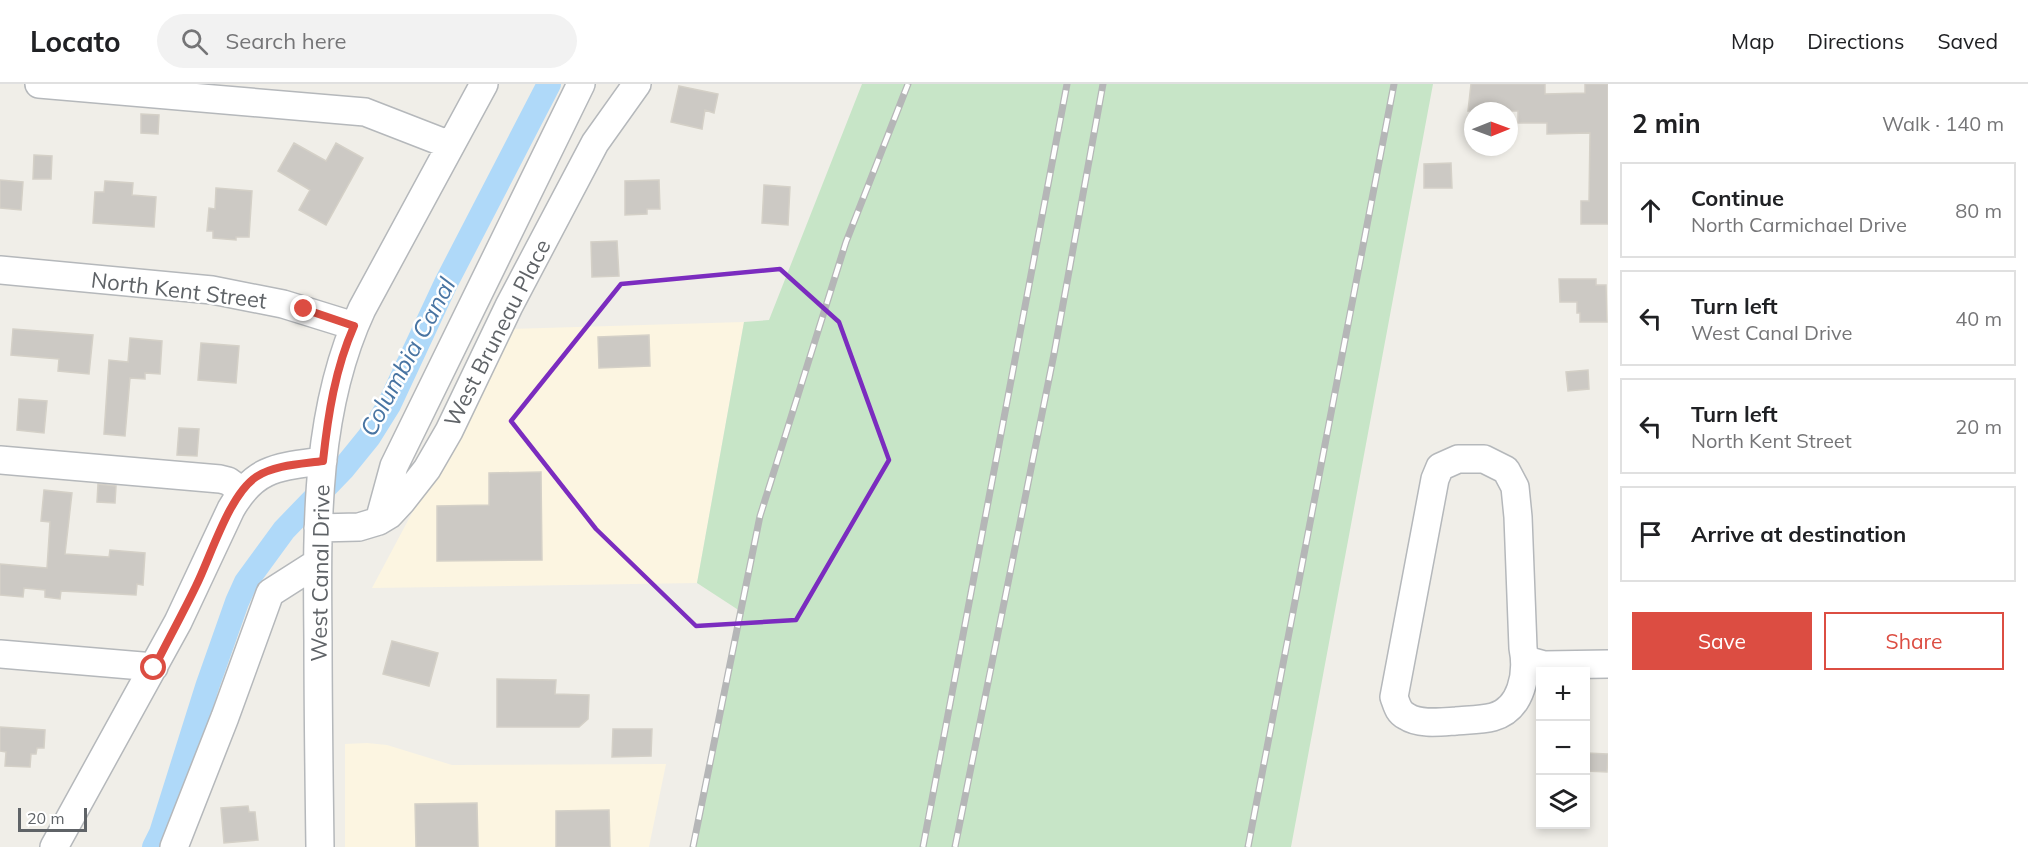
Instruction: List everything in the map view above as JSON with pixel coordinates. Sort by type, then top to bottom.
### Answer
[{"type":"street","points":[[39,84],[364,112],[450,145]]},
{"type":"street","name":"West Canal Drive","points":[[320,847],[317,563],[322,467],[335,384],[354,326],[484,84]]},
{"type":"street","points":[[379,521],[394,466],[581,84]]},
{"type":"street","name":"West Bruneau Place","points":[[319,519],[359,527],[379,521],[402,501],[436,454],[509,306],[595,143],[637,84]]},
{"type":"street","name":"North Kent Street","points":[[0,270],[212,290],[283,303],[354,326]]},
{"type":"street","points":[[1458,459],[1484,459],[1506,470],[1515,487],[1523,648],[1526,660],[1522,688],[1513,705],[1494,717],[1433,723],[1407,718],[1398,709],[1394,697],[1395,687],[1435,479],[1440,467],[1458,459]]},
{"type":"street","points":[[0,460],[220,479],[228,481],[242,491]]},
{"type":"street","points":[[54,847],[154,668],[196,586],[231,509],[242,491],[253,480],[267,472],[322,467]]},
{"type":"street","points":[[174,847],[270,594],[317,563]]},
{"type":"street","points":[[0,654],[154,668]]},
{"type":"street","points":[[1526,660],[1544,665],[1608,664]]},
{"type":"highlighted area","points":[[780,269],[839,322],[889,460],[796,620],[696,626],[596,529],[511,421],[621,284]]},
{"type":"shaded area","points":[[744,322],[697,583],[372,588],[510,329]]},
{"type":"shaded area","points":[[345,744],[387,745],[452,765],[666,764],[649,847],[345,847]]},
{"type":"green space","points":[[862,84],[1433,84],[1291,847],[696,847],[740,611],[697,583],[744,322],[769,320]]},
{"type":"building","points":[[1471,84],[1545,84],[1545,94],[1585,93],[1585,84],[1608,84],[1608,224],[1581,224],[1581,201],[1589,201],[1590,133],[1547,134],[1547,123],[1518,123],[1518,102],[1469,102]]},
{"type":"building","points":[[679,86],[718,94],[714,113],[705,110],[702,129],[671,122]]},
{"type":"building","points":[[141,114],[159,115],[158,134],[141,133]]},
{"type":"building","points":[[294,143],[326,161],[336,143],[363,158],[326,225],[299,210],[310,190],[278,171]]},
{"type":"building","points":[[34,155],[52,156],[51,179],[33,179]]},
{"type":"building","points":[[1451,163],[1452,188],[1424,188],[1424,164]]},
{"type":"building","points":[[0,180],[23,182],[21,210],[0,208]]},
{"type":"building","points":[[659,180],[660,209],[647,209],[647,214],[625,215],[625,181]]},
{"type":"building","points":[[105,181],[133,183],[132,195],[156,197],[154,227],[93,223],[95,192],[104,192]]},
{"type":"building","points":[[764,185],[790,187],[788,225],[762,223]]},
{"type":"building","points":[[216,188],[252,191],[249,237],[236,237],[236,240],[213,238],[213,231],[207,231],[209,208],[215,209]]},
{"type":"building","points":[[617,241],[619,276],[592,277],[591,242]]},
{"type":"building","points":[[1559,279],[1596,279],[1596,285],[1606,285],[1607,322],[1580,322],[1577,302],[1560,302]]},
{"type":"building","points":[[13,329],[93,335],[89,374],[58,371],[59,359],[11,355]]},
{"type":"building","points":[[649,335],[650,366],[599,368],[598,337]]},
{"type":"building","points":[[130,338],[162,341],[160,374],[145,373],[145,379],[130,378],[125,436],[104,434],[109,360],[128,362]]},
{"type":"building","points":[[201,343],[239,346],[236,383],[198,380]]},
{"type":"building","points":[[1588,370],[1589,389],[1568,391],[1566,372]]},
{"type":"building","points":[[19,399],[47,401],[44,433],[17,430]]},
{"type":"building","points":[[179,428],[199,429],[197,456],[177,455]]},
{"type":"building","points":[[541,472],[542,560],[437,561],[437,506],[489,505],[489,473]]},
{"type":"building","points":[[98,484],[116,486],[115,503],[97,502]]},
{"type":"building","points":[[44,490],[72,493],[65,554],[109,557],[110,550],[145,553],[143,585],[137,584],[136,595],[61,591],[60,599],[45,597],[45,590],[24,588],[23,597],[0,595],[0,564],[47,568],[50,522],[41,521]]},
{"type":"building","points":[[392,641],[438,653],[429,686],[383,674]]},
{"type":"building","points":[[497,679],[556,680],[555,694],[589,695],[588,719],[579,727],[497,727]]},
{"type":"building","points":[[0,727],[45,730],[44,748],[37,748],[36,754],[31,754],[30,767],[5,766],[6,752],[0,751]]},
{"type":"building","points":[[613,729],[652,729],[651,756],[612,757]]},
{"type":"building","points":[[1590,753],[1608,754],[1607,772],[1590,771]]},
{"type":"building","points":[[477,803],[478,847],[416,847],[415,804]]},
{"type":"building","points":[[248,806],[249,812],[255,812],[258,840],[224,843],[221,808]]},
{"type":"building","points":[[609,810],[610,847],[556,847],[556,811]]},
{"type":"waterway","name":"Columbia Canal","points":[[154,847],[161,833],[207,687],[246,582],[284,530],[343,469],[369,437],[389,405],[446,283],[549,84]]},
{"type":"railway","points":[[693,847],[760,516],[846,242],[908,84]]},
{"type":"railway","points":[[923,847],[1067,84]]},
{"type":"railway","points":[[955,847],[1054,354],[1103,84]]},
{"type":"railway","points":[[1248,847],[1394,84]]},
{"type":"route","points":[[154,668],[241,492],[261,474],[323,461],[330,404],[339,367],[354,326],[304,309]]}]
